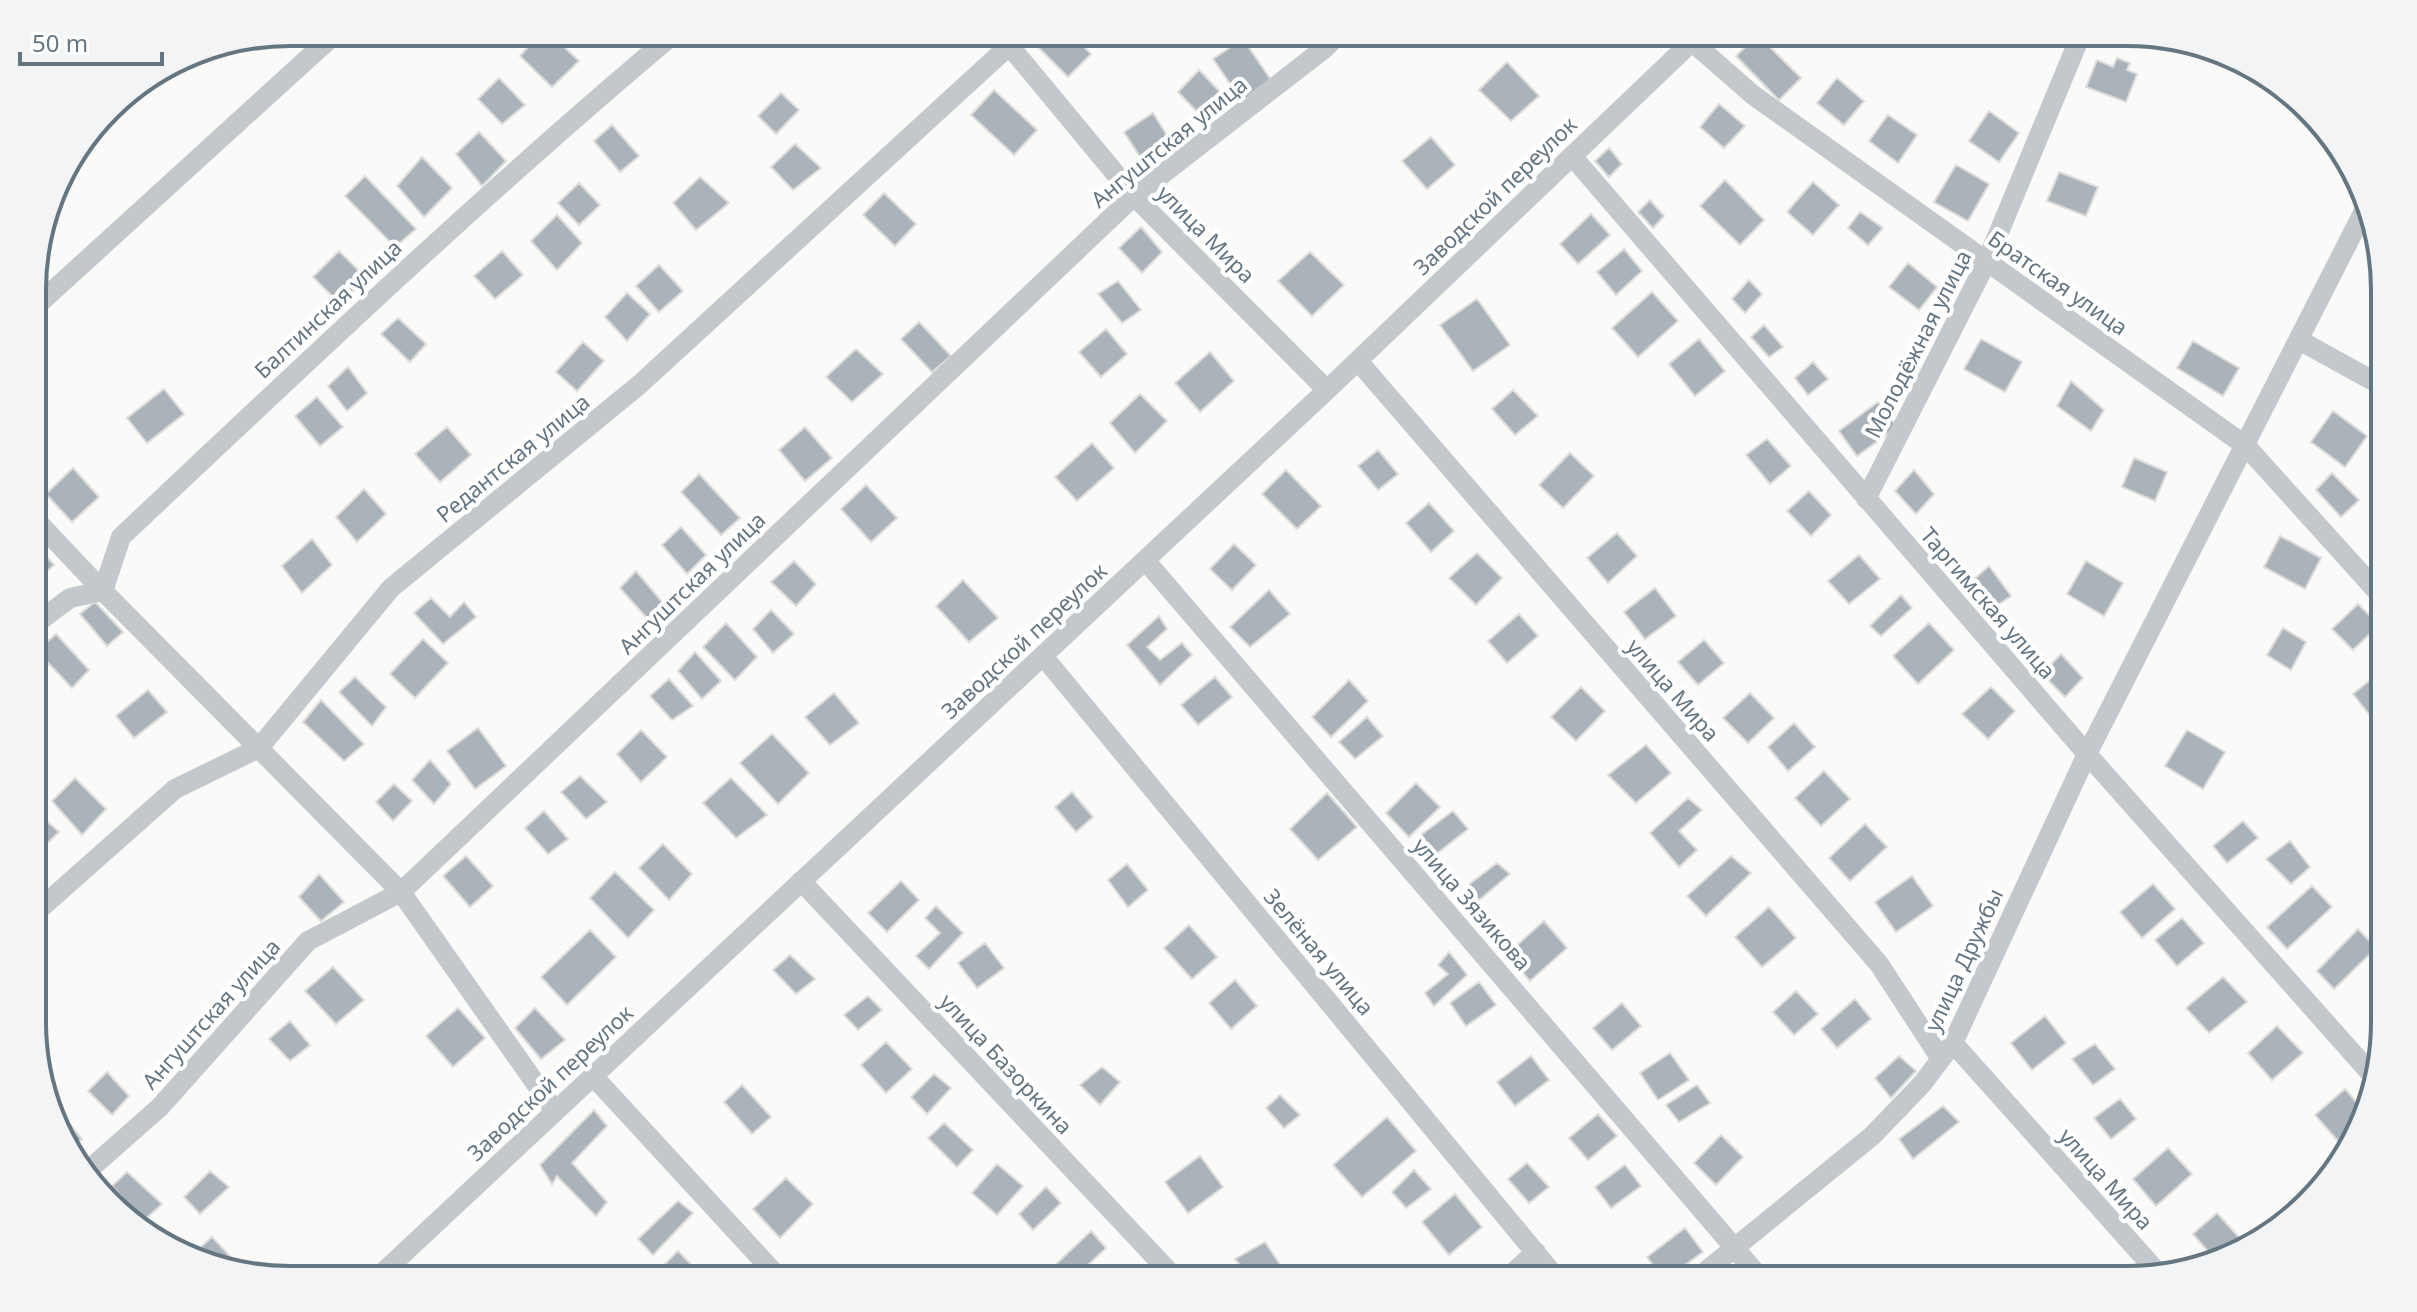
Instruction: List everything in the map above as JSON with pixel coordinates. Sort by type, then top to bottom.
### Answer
[{"type":"street","points":[[47,296],[322,46]]},
{"type":"street","name":"Балтинская улица","points":[[103,591],[121,537],[446,232],[660,46]]},
{"type":"street","name":"Редантская улица","points":[[46,903],[175,789],[259,748],[391,588],[639,385],[1000,46]]},
{"type":"street","name":"улица Мира","points":[[1019,46],[1134,196],[1327,390]]},
{"type":"street","name":"Ангуштская улица","points":[[93,1166],[160,1107],[308,941],[401,892],[1134,196],[1327,46]]},
{"type":"street","name":"Заводской переулок","points":[[396,1266],[555,1111],[1358,361],[1572,156],[1681,46]]},
{"type":"street","name":"Братская улица","points":[[1703,46],[1753,95],[2246,446],[2371,585]]},
{"type":"street","name":"Молодёжная улица","points":[[1866,499],[1987,261],[2076,46]]},
{"type":"street","name":"Таргимская улица","points":[[1572,156],[2087,754],[2366,1068]]},
{"type":"street","name":"улица Дружбы","points":[[1713,1265],[1872,1136],[1922,1084],[1947,1051],[2087,754],[2360,219]]},
{"type":"street","points":[[2299,340],[2371,380]]},
{"type":"street","name":"улица Мира","points":[[1358,361],[1879,964],[1947,1051],[2150,1264]]},
{"type":"street","points":[[47,531],[401,892],[555,1111]]},
{"type":"street","name":"улица Зязикова","points":[[1145,560],[1749,1265]]},
{"type":"street","points":[[47,616],[70,598],[103,591]]},
{"type":"street","name":"Зелёная улица","points":[[1043,656],[1546,1265]]},
{"type":"street","name":"улица Базоркина","points":[[801,881],[1163,1266]]},
{"type":"street","points":[[593,1076],[768,1266]]},
{"type":"street","points":[[1521,1265],[1536,1252]]},
{"type":"building","points":[[529,46],[563,46],[579,61],[552,87],[520,56]]},
{"type":"building","points":[[1083,46],[1091,54],[1068,77],[1039,48]]},
{"type":"building","points":[[1232,46],[1248,46],[1271,80],[1242,101],[1213,59]]},
{"type":"building","points":[[1746,46],[1769,46],[1801,78],[1779,100],[1736,56]]},
{"type":"building","points":[[2117,58],[2130,63],[2127,70],[2137,74],[2126,102],[2086,87],[2097,60],[2113,67]]},
{"type":"building","points":[[1507,62],[1539,96],[1511,121],[1479,90]]},
{"type":"building","points":[[1199,70],[1224,96],[1200,115],[1178,92]]},
{"type":"building","points":[[499,78],[525,105],[502,124],[478,99]]},
{"type":"building","points":[[1837,78],[1864,101],[1844,125],[1817,103]]},
{"type":"building","points":[[994,90],[1037,130],[1014,155],[971,115]]},
{"type":"building","points":[[781,93],[799,110],[776,134],[758,116]]},
{"type":"building","points":[[1719,104],[1745,126],[1724,148],[1700,127]]},
{"type":"building","points":[[1989,111],[2019,133],[1999,162],[1969,141]]},
{"type":"building","points":[[1153,113],[1171,142],[1143,161],[1124,132]]},
{"type":"building","points":[[1888,115],[1917,135],[1898,163],[1869,141]]},
{"type":"building","points":[[612,125],[639,156],[620,172],[594,141]]},
{"type":"building","points":[[479,132],[506,161],[482,186],[456,154]]},
{"type":"building","points":[[1431,137],[1455,165],[1427,189],[1402,161]]},
{"type":"building","points":[[795,144],[821,168],[793,190],[771,167]]},
{"type":"building","points":[[1609,148],[1622,164],[1609,177],[1595,161]]},
{"type":"building","points":[[422,157],[452,188],[424,217],[397,186]]},
{"type":"building","points":[[1956,165],[1989,184],[1968,221],[1934,202]]},
{"type":"building","points":[[2059,172],[2098,187],[2086,216],[2047,201]]},
{"type":"building","points":[[365,176],[416,229],[395,247],[345,196]]},
{"type":"building","points":[[700,177],[729,203],[696,230],[673,203]]},
{"type":"building","points":[[1725,180],[1764,220],[1740,245],[1700,206]]},
{"type":"building","points":[[1813,182],[1839,205],[1813,235],[1787,212]]},
{"type":"building","points":[[579,183],[600,205],[579,225],[558,203]]},
{"type":"building","points":[[884,193],[916,224],[895,246],[863,215]]},
{"type":"building","points":[[1650,200],[1664,216],[1653,228],[1638,212]]},
{"type":"building","points":[[1860,212],[1883,228],[1868,245],[1848,228]]},
{"type":"building","points":[[1591,214],[1610,235],[1578,264],[1560,244]]},
{"type":"building","points":[[557,215],[582,243],[557,270],[531,241]]},
{"type":"building","points":[[1141,227],[1162,252],[1142,273],[1119,248]]},
{"type":"building","points":[[1624,249],[1642,271],[1616,295],[1597,272]]},
{"type":"building","points":[[339,251],[366,278],[340,304],[313,277]]},
{"type":"building","points":[[502,251],[523,275],[495,299],[474,276]]},
{"type":"building","points":[[1310,252],[1344,285],[1312,316],[1278,281]]},
{"type":"building","points":[[1908,263],[1937,287],[1919,310],[1889,287]]},
{"type":"building","points":[[659,265],[683,291],[659,312],[636,286]]},
{"type":"building","points":[[1749,280],[1762,294],[1745,313],[1732,299]]},
{"type":"building","points":[[1118,281],[1141,310],[1122,323],[1098,294]]},
{"type":"building","points":[[1652,292],[1678,321],[1638,357],[1612,328]]},
{"type":"building","points":[[627,293],[650,314],[627,341],[605,317]]},
{"type":"building","points":[[1477,299],[1510,345],[1473,371],[1440,325]]},
{"type":"building","points":[[398,318],[426,344],[410,362],[381,334]]},
{"type":"building","points":[[919,322],[951,356],[932,372],[901,339]]},
{"type":"building","points":[[1764,325],[1783,347],[1769,357],[1751,337]]},
{"type":"building","points":[[1106,329],[1127,354],[1101,377],[1079,352]]},
{"type":"building","points":[[1699,339],[1725,371],[1695,396],[1669,364]]},
{"type":"building","points":[[1981,339],[2022,362],[2005,392],[1964,369]]},
{"type":"building","points":[[2193,341],[2239,368],[2223,396],[2177,368]]},
{"type":"building","points":[[583,342],[604,361],[577,391],[556,372]]},
{"type":"building","points":[[856,349],[883,374],[852,402],[826,377]]},
{"type":"building","points":[[1210,352],[1234,381],[1200,412],[1175,383]]},
{"type":"building","points":[[1813,362],[1828,379],[1808,395],[1795,378]]},
{"type":"building","points":[[348,367],[367,393],[347,411],[328,386]]},
{"type":"building","points":[[2071,381],[2104,410],[2091,431],[2057,406]]},
{"type":"building","points":[[164,389],[184,414],[147,443],[127,418]]},
{"type":"building","points":[[1513,390],[1538,416],[1515,435],[1492,409]]},
{"type":"building","points":[[1140,394],[1167,421],[1135,453],[1110,423]]},
{"type":"building","points":[[317,397],[343,427],[320,446],[295,416]]},
{"type":"building","points":[[1878,402],[1897,427],[1857,456],[1839,431]]},
{"type":"building","points":[[2333,411],[2367,436],[2345,467],[2311,442]]},
{"type":"building","points":[[447,427],[471,455],[440,482],[415,454]]},
{"type":"building","points":[[805,427],[832,458],[805,481],[779,450]]},
{"type":"building","points":[[1767,439],[1791,466],[1770,484],[1746,455]]},
{"type":"building","points":[[1092,443],[1114,468],[1077,501],[1055,477]]},
{"type":"building","points":[[1378,450],[1398,474],[1378,490],[1358,466]]},
{"type":"building","points":[[1570,453],[1594,476],[1563,508],[1539,485]]},
{"type":"building","points":[[2134,458],[2167,472],[2155,501],[2122,487]]},
{"type":"building","points":[[73,468],[99,497],[72,522],[47,493]]},
{"type":"building","points":[[1286,470],[1321,506],[1297,529],[1262,494]]},
{"type":"building","points":[[1914,470],[1934,494],[1916,514],[1895,491]]},
{"type":"building","points":[[2332,473],[2359,500],[2341,517],[2316,490]]},
{"type":"building","points":[[699,474],[740,518],[721,535],[681,492]]},
{"type":"building","points":[[866,485],[897,518],[871,542],[841,509]]},
{"type":"building","points":[[364,489],[386,514],[357,542],[336,517]]},
{"type":"building","points":[[1809,491],[1831,515],[1811,536],[1787,511]]},
{"type":"building","points":[[1429,503],[1454,531],[1431,552],[1406,523]]},
{"type":"building","points":[[681,527],[706,555],[687,574],[662,545]]},
{"type":"building","points":[[1617,533],[1637,556],[1608,583],[1587,558]]},
{"type":"building","points":[[2280,536],[2321,558],[2305,589],[2264,567]]},
{"type":"building","points":[[312,539],[332,565],[302,593],[282,566]]},
{"type":"building","points":[[1234,544],[1256,565],[1232,590],[1210,569]]},
{"type":"building","points":[[1477,553],[1502,578],[1476,605],[1449,578]]},
{"type":"building","points":[[1859,555],[1880,579],[1849,604],[1828,581]]},
{"type":"building","points":[[47,557],[54,565],[47,572]]},
{"type":"building","points":[[794,561],[816,584],[796,606],[771,582]]},
{"type":"building","points":[[2086,561],[2123,583],[2104,616],[2067,594]]},
{"type":"building","points":[[1989,566],[2011,596],[1989,611],[1969,584]]},
{"type":"building","points":[[636,571],[668,609],[653,625],[620,588]]},
{"type":"building","points":[[963,580],[998,618],[969,642],[936,606]]},
{"type":"building","points":[[1655,588],[1676,616],[1645,639],[1624,612]]},
{"type":"building","points":[[1269,590],[1290,614],[1250,647],[1230,627]]},
{"type":"building","points":[[1901,595],[1912,608],[1881,636],[1870,626]]},
{"type":"building","points":[[431,598],[450,617],[464,602],[476,617],[443,644],[414,613]]},
{"type":"building","points":[[95,602],[123,632],[107,646],[80,614]]},
{"type":"building","points":[[2358,604],[2371,617],[2371,633],[2353,650],[2332,629]]},
{"type":"building","points":[[771,610],[794,634],[773,653],[753,629]]},
{"type":"building","points":[[1519,614],[1538,636],[1507,663],[1488,641]]},
{"type":"building","points":[[1159,616],[1167,629],[1147,647],[1160,660],[1182,643],[1192,655],[1160,685],[1127,645]]},
{"type":"building","points":[[726,623],[757,657],[735,680],[703,647]]},
{"type":"building","points":[[1929,623],[1954,650],[1918,684],[1893,656]]},
{"type":"building","points":[[2283,628],[2306,642],[2291,670],[2267,655]]},
{"type":"building","points":[[56,634],[89,670],[72,688],[46,661],[47,642]]},
{"type":"building","points":[[423,639],[448,663],[415,698],[390,674]]},
{"type":"building","points":[[1704,640],[1724,663],[1698,685],[1678,662]]},
{"type":"building","points":[[695,652],[721,681],[702,699],[678,671]]},
{"type":"building","points":[[2061,654],[2083,678],[2065,697],[2042,674]]},
{"type":"building","points":[[355,677],[386,707],[372,726],[339,692]]},
{"type":"building","points":[[1215,677],[1232,697],[1198,725],[1181,705]]},
{"type":"building","points":[[669,679],[693,706],[672,720],[650,696]]},
{"type":"building","points":[[2371,679],[2371,717],[2353,694]]},
{"type":"building","points":[[1349,680],[1368,701],[1331,737],[1312,717]]},
{"type":"building","points":[[1581,687],[1605,711],[1576,741],[1551,717]]},
{"type":"building","points":[[1991,687],[2015,711],[1988,739],[1962,714]]},
{"type":"building","points":[[148,690],[167,712],[134,738],[116,716]]},
{"type":"building","points":[[834,693],[859,723],[830,745],[805,717]]},
{"type":"building","points":[[1750,693],[1774,718],[1748,743],[1723,718]]},
{"type":"building","points":[[321,700],[364,744],[344,761],[303,722]]},
{"type":"building","points":[[1367,717],[1383,736],[1355,759],[1339,742]]},
{"type":"building","points":[[1794,723],[1815,747],[1788,771],[1768,747]]},
{"type":"building","points":[[478,728],[506,766],[475,789],[447,751]]},
{"type":"building","points":[[641,730],[667,757],[641,782],[617,754]]},
{"type":"building","points":[[2187,730],[2225,752],[2203,789],[2165,766]]},
{"type":"building","points":[[772,734],[809,773],[778,804],[740,763]]},
{"type":"building","points":[[1646,745],[1671,773],[1636,803],[1608,775]]},
{"type":"building","points":[[430,760],[451,784],[434,804],[412,780]]},
{"type":"building","points":[[1824,771],[1850,799],[1821,826],[1795,798]]},
{"type":"building","points":[[580,776],[607,802],[586,819],[561,792]]},
{"type":"building","points":[[75,778],[106,809],[82,835],[52,801]]},
{"type":"building","points":[[731,778],[767,815],[736,838],[703,803]]},
{"type":"building","points":[[1416,783],[1440,807],[1409,837],[1386,813]]},
{"type":"building","points":[[394,784],[412,801],[393,821],[376,802]]},
{"type":"building","points":[[1072,792],[1093,817],[1076,832],[1055,807]]},
{"type":"building","points":[[1327,793],[1357,827],[1318,860],[1290,829]]},
{"type":"building","points":[[1688,798],[1702,810],[1679,831],[1697,850],[1679,867],[1650,833]]},
{"type":"building","points":[[544,811],[568,839],[548,854],[525,828]]},
{"type":"building","points":[[1453,811],[1468,829],[1435,855],[1421,835]]},
{"type":"building","points":[[46,821],[59,832],[46,844]]},
{"type":"building","points":[[2243,821],[2258,838],[2227,863],[2213,846]]},
{"type":"building","points":[[1865,824],[1887,847],[1850,881],[1829,858]]},
{"type":"building","points":[[2290,841],[2310,867],[2291,884],[2266,859]]},
{"type":"building","points":[[663,844],[692,874],[669,900],[639,868]]},
{"type":"building","points":[[466,856],[493,886],[470,907],[443,876]]},
{"type":"building","points":[[1731,856],[1751,873],[1706,916],[1687,896]]},
{"type":"building","points":[[1497,863],[1510,874],[1479,900],[1467,886]]},
{"type":"building","points":[[1127,864],[1148,890],[1128,907],[1108,880]]},
{"type":"building","points":[[615,872],[654,910],[628,938],[590,898]]},
{"type":"building","points":[[319,874],[344,902],[321,921],[299,897]]},
{"type":"building","points":[[1912,876],[1933,906],[1896,932],[1875,902]]},
{"type":"building","points":[[901,881],[919,900],[887,932],[868,913]]},
{"type":"building","points":[[2153,884],[2175,909],[2142,938],[2120,912]]},
{"type":"building","points":[[2312,886],[2332,907],[2287,949],[2267,927]]},
{"type":"building","points":[[936,906],[963,933],[929,969],[916,956],[940,933],[925,918]]},
{"type":"building","points":[[1769,907],[1796,938],[1762,967],[1735,937]]},
{"type":"building","points":[[2182,918],[2204,943],[2177,966],[2155,940]]},
{"type":"building","points":[[1544,921],[1567,948],[1530,981],[1507,954]]},
{"type":"building","points":[[1189,925],[1217,957],[1192,979],[1164,948]]},
{"type":"building","points":[[2358,929],[2371,943],[2371,953],[2334,989],[2317,971]]},
{"type":"building","points":[[590,930],[616,957],[567,1005],[541,977]]},
{"type":"building","points":[[985,943],[1004,968],[977,988],[958,963]]},
{"type":"building","points":[[1449,952],[1467,975],[1434,1006],[1425,993],[1448,974],[1438,965]]},
{"type":"building","points":[[790,955],[815,979],[796,994],[773,970]]},
{"type":"building","points":[[333,967],[364,1000],[336,1024],[305,991]]},
{"type":"building","points":[[2223,977],[2247,1002],[2209,1033],[2186,1008]]},
{"type":"building","points":[[1235,980],[1257,1006],[1231,1029],[1209,1003]]},
{"type":"building","points":[[1479,982],[1496,1005],[1466,1026],[1450,1003]]},
{"type":"building","points":[[1796,991],[1818,1014],[1794,1035],[1773,1012]]},
{"type":"building","points":[[868,996],[882,1010],[858,1030],[844,1015]]},
{"type":"building","points":[[1855,999],[1871,1019],[1837,1048],[1821,1029]]},
{"type":"building","points":[[1622,1003],[1641,1026],[1612,1050],[1593,1028]]},
{"type":"building","points":[[458,1008],[485,1038],[453,1067],[426,1036]]},
{"type":"building","points":[[535,1008],[565,1040],[541,1059],[515,1028]]},
{"type":"building","points":[[2045,1016],[2066,1043],[2032,1070],[2011,1043]]},
{"type":"building","points":[[290,1021],[310,1045],[290,1061],[269,1039]]},
{"type":"building","points":[[2277,1026],[2303,1053],[2272,1080],[2248,1053]]},
{"type":"building","points":[[886,1042],[912,1069],[886,1093],[861,1065]]},
{"type":"building","points":[[2095,1044],[2115,1069],[2093,1085],[2072,1059]]},
{"type":"building","points":[[1670,1053],[1689,1080],[1658,1100],[1640,1073]]},
{"type":"building","points":[[1531,1056],[1549,1080],[1515,1106],[1497,1082]]},
{"type":"building","points":[[1899,1056],[1916,1071],[1891,1098],[1875,1078]]},
{"type":"building","points":[[1102,1067],[1120,1082],[1100,1105],[1080,1085]]},
{"type":"building","points":[[107,1072],[129,1096],[112,1115],[88,1091]]},
{"type":"building","points":[[934,1074],[951,1088],[927,1114],[911,1097]]},
{"type":"building","points":[[742,1085],[771,1117],[752,1134],[724,1102]]},
{"type":"building","points":[[1697,1085],[1710,1103],[1679,1122],[1666,1105]]},
{"type":"building","points":[[2345,1089],[2357,1103],[2338,1141],[2315,1115]]},
{"type":"building","points":[[1280,1095],[1300,1115],[1284,1128],[1266,1108]]},
{"type":"building","points":[[2120,1099],[2136,1119],[2111,1139],[2094,1118]]},
{"type":"building","points":[[1943,1106],[1959,1122],[1913,1159],[1899,1139]]},
{"type":"building","points":[[594,1110],[607,1126],[572,1163],[607,1202],[596,1216],[557,1176],[552,1184],[540,1165]]},
{"type":"building","points":[[1598,1114],[1617,1136],[1588,1160],[1569,1138]]},
{"type":"building","points":[[1387,1117],[1416,1151],[1362,1197],[1333,1165]]},
{"type":"building","points":[[69,1123],[82,1139],[78,1142]]},
{"type":"building","points":[[944,1123],[973,1150],[957,1167],[928,1138]]},
{"type":"building","points":[[1721,1135],[1743,1157],[1716,1185],[1694,1163]]},
{"type":"building","points":[[2168,1148],[2192,1174],[2156,1206],[2133,1179]]},
{"type":"building","points":[[1200,1156],[1223,1187],[1188,1213],[1165,1182]]},
{"type":"building","points":[[1527,1163],[1549,1187],[1529,1203],[1508,1179]]},
{"type":"building","points":[[997,1164],[1023,1186],[997,1215],[972,1193]]},
{"type":"building","points":[[1625,1165],[1641,1186],[1611,1208],[1595,1187]]},
{"type":"building","points":[[1414,1170],[1431,1189],[1406,1208],[1392,1192]]},
{"type":"building","points":[[210,1171],[229,1187],[200,1214],[184,1197]]},
{"type":"building","points":[[127,1172],[162,1204],[146,1218],[112,1186]]},
{"type":"building","points":[[786,1178],[813,1204],[780,1238],[753,1209]]},
{"type":"building","points":[[1046,1187],[1061,1203],[1033,1230],[1019,1214]]},
{"type":"building","points":[[1455,1194],[1482,1227],[1449,1255],[1422,1222]]},
{"type":"building","points":[[678,1201],[693,1213],[653,1255],[638,1239]]},
{"type":"building","points":[[2217,1213],[2240,1238],[2208,1252],[2193,1234]]},
{"type":"building","points":[[1685,1228],[1703,1252],[1685,1265],[1653,1265],[1647,1257]]},
{"type":"building","points":[[1091,1231],[1106,1248],[1087,1266],[1055,1266]]},
{"type":"building","points":[[212,1237],[233,1259],[227,1258],[200,1248]]},
{"type":"building","points":[[1265,1242],[1281,1265],[1240,1265],[1235,1259]]},
{"type":"building","points":[[678,1251],[692,1266],[663,1266]]}]
